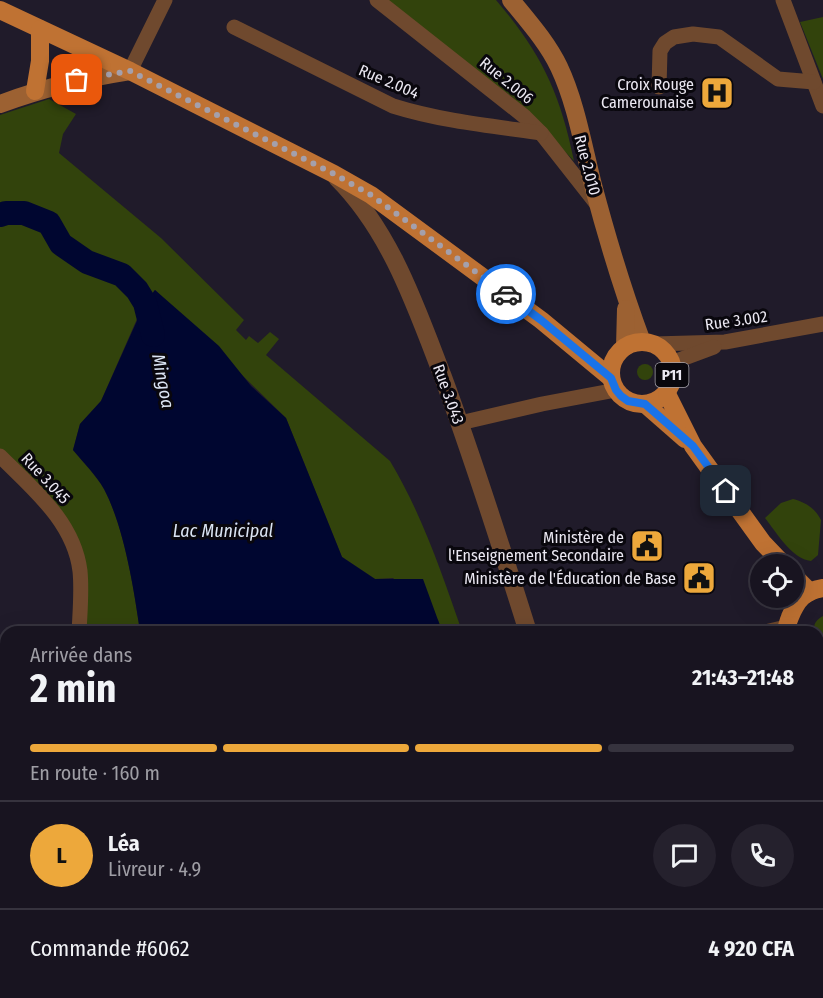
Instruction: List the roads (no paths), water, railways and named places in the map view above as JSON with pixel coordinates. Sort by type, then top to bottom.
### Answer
[{"type":"main road","name":"Rue 2.010","points":[[511,0],[539,35],[559,66],[570,99],[626,298],[627,360]]},
{"type":"main road","points":[[0,10],[130,71],[334,174],[371,195],[541,320],[627,360]]},
{"type":"main road","points":[[35,91],[40,61],[40,29]]},
{"type":"main road","points":[[0,104],[35,91],[92,77],[130,71]]},
{"type":"main road","name":"P11","points":[[664,351],[671,363],[673,379],[667,394],[645,404],[628,401],[627,360],[664,351]]},
{"type":"main road","name":"P11","points":[[667,394],[693,446],[763,543],[773,554]]},
{"type":"main road","name":"P11","points":[[645,404],[693,446]]},
{"type":"main road","name":"P11","points":[[763,543],[767,554]]},
{"type":"main road","points":[[788,625],[794,607],[800,598],[816,590]]},
{"type":"main road","points":[[785,608],[788,625]]},
{"type":"street","points":[[130,71],[165,0]]},
{"type":"street","name":"Rue 2.006","points":[[377,0],[525,117],[541,133],[598,205]]},
{"type":"street","points":[[783,0],[823,106]]},
{"type":"street","name":"Rue 2.004","points":[[234,27],[393,106],[415,113],[464,122],[541,133]]},
{"type":"street","points":[[659,87],[660,51],[665,43],[674,38],[693,34],[718,37],[778,79],[814,82]]},
{"type":"street","name":"Rue 3.043","points":[[334,174],[387,244],[411,293],[460,423],[526,626]]},
{"type":"street","name":"Rue 3.002","points":[[460,423],[542,404],[627,360],[823,324]]},
{"type":"street","points":[[671,363],[725,342]]},
{"type":"street","name":"Rue 3.045","points":[[0,456],[53,510],[67,531],[80,570],[79,626]]},
{"type":"water","name":"Lac Municipal","points":[[155,290],[219,346],[251,386],[286,418],[342,557],[375,579],[423,579],[440,626],[139,626],[127,558],[111,504],[101,484],[73,450],[80,424],[101,401],[145,303]]},
{"type":"waterway","name":"Mingoa","points":[[0,215],[24,213],[49,223],[61,244],[87,262],[122,275],[137,290],[145,303],[153,335]]},
{"type":"place","name":"Croix Rouge Camerounaise","points":[[717,93]]},
{"type":"place","name":"Ministère de l'Enseignement Secondaire","points":[[647,546]]},
{"type":"place","name":"Ministère de l'Éducation de Base","points":[[699,578]]}]
